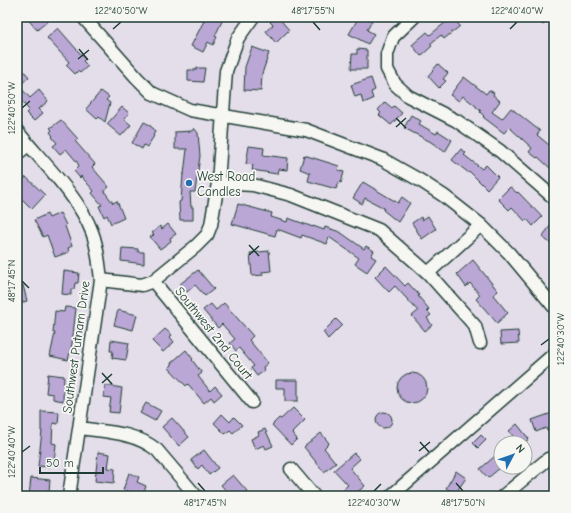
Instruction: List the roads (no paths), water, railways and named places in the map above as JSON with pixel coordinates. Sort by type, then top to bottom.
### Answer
[{"type":"street","points":[[83,17],[152,93],[190,110],[306,130],[382,159],[421,181],[438,192],[481,226],[509,253],[554,307]]},
{"type":"street","points":[[101,280],[142,285],[153,281],[196,246],[207,235],[211,225],[218,182],[226,71],[238,38],[252,17]]},
{"type":"street","points":[[414,17],[393,37],[387,54],[387,69],[395,84],[408,96],[457,121],[500,151],[554,198]]},
{"type":"street","name":"Southwest Putnam Drive","points":[[17,131],[70,193],[82,211],[92,231],[97,247],[101,280],[69,496]]},
{"type":"street","points":[[17,154],[28,145]]},
{"type":"street","points":[[218,182],[253,186],[291,195],[379,230],[428,273],[475,326],[480,343]]},
{"type":"street","points":[[428,273],[481,226]]},
{"type":"street","name":"Southwest 2nd Court","points":[[153,281],[252,402]]},
{"type":"street","points":[[391,496],[554,354]]},
{"type":"street","points":[[79,428],[130,436],[145,441],[157,450],[196,496]]},
{"type":"street","points":[[503,496],[548,459],[554,458]]},
{"type":"street","points":[[291,469],[314,496]]},
{"type":"place","name":"West Road Candles","points":[[189,183]]}]
